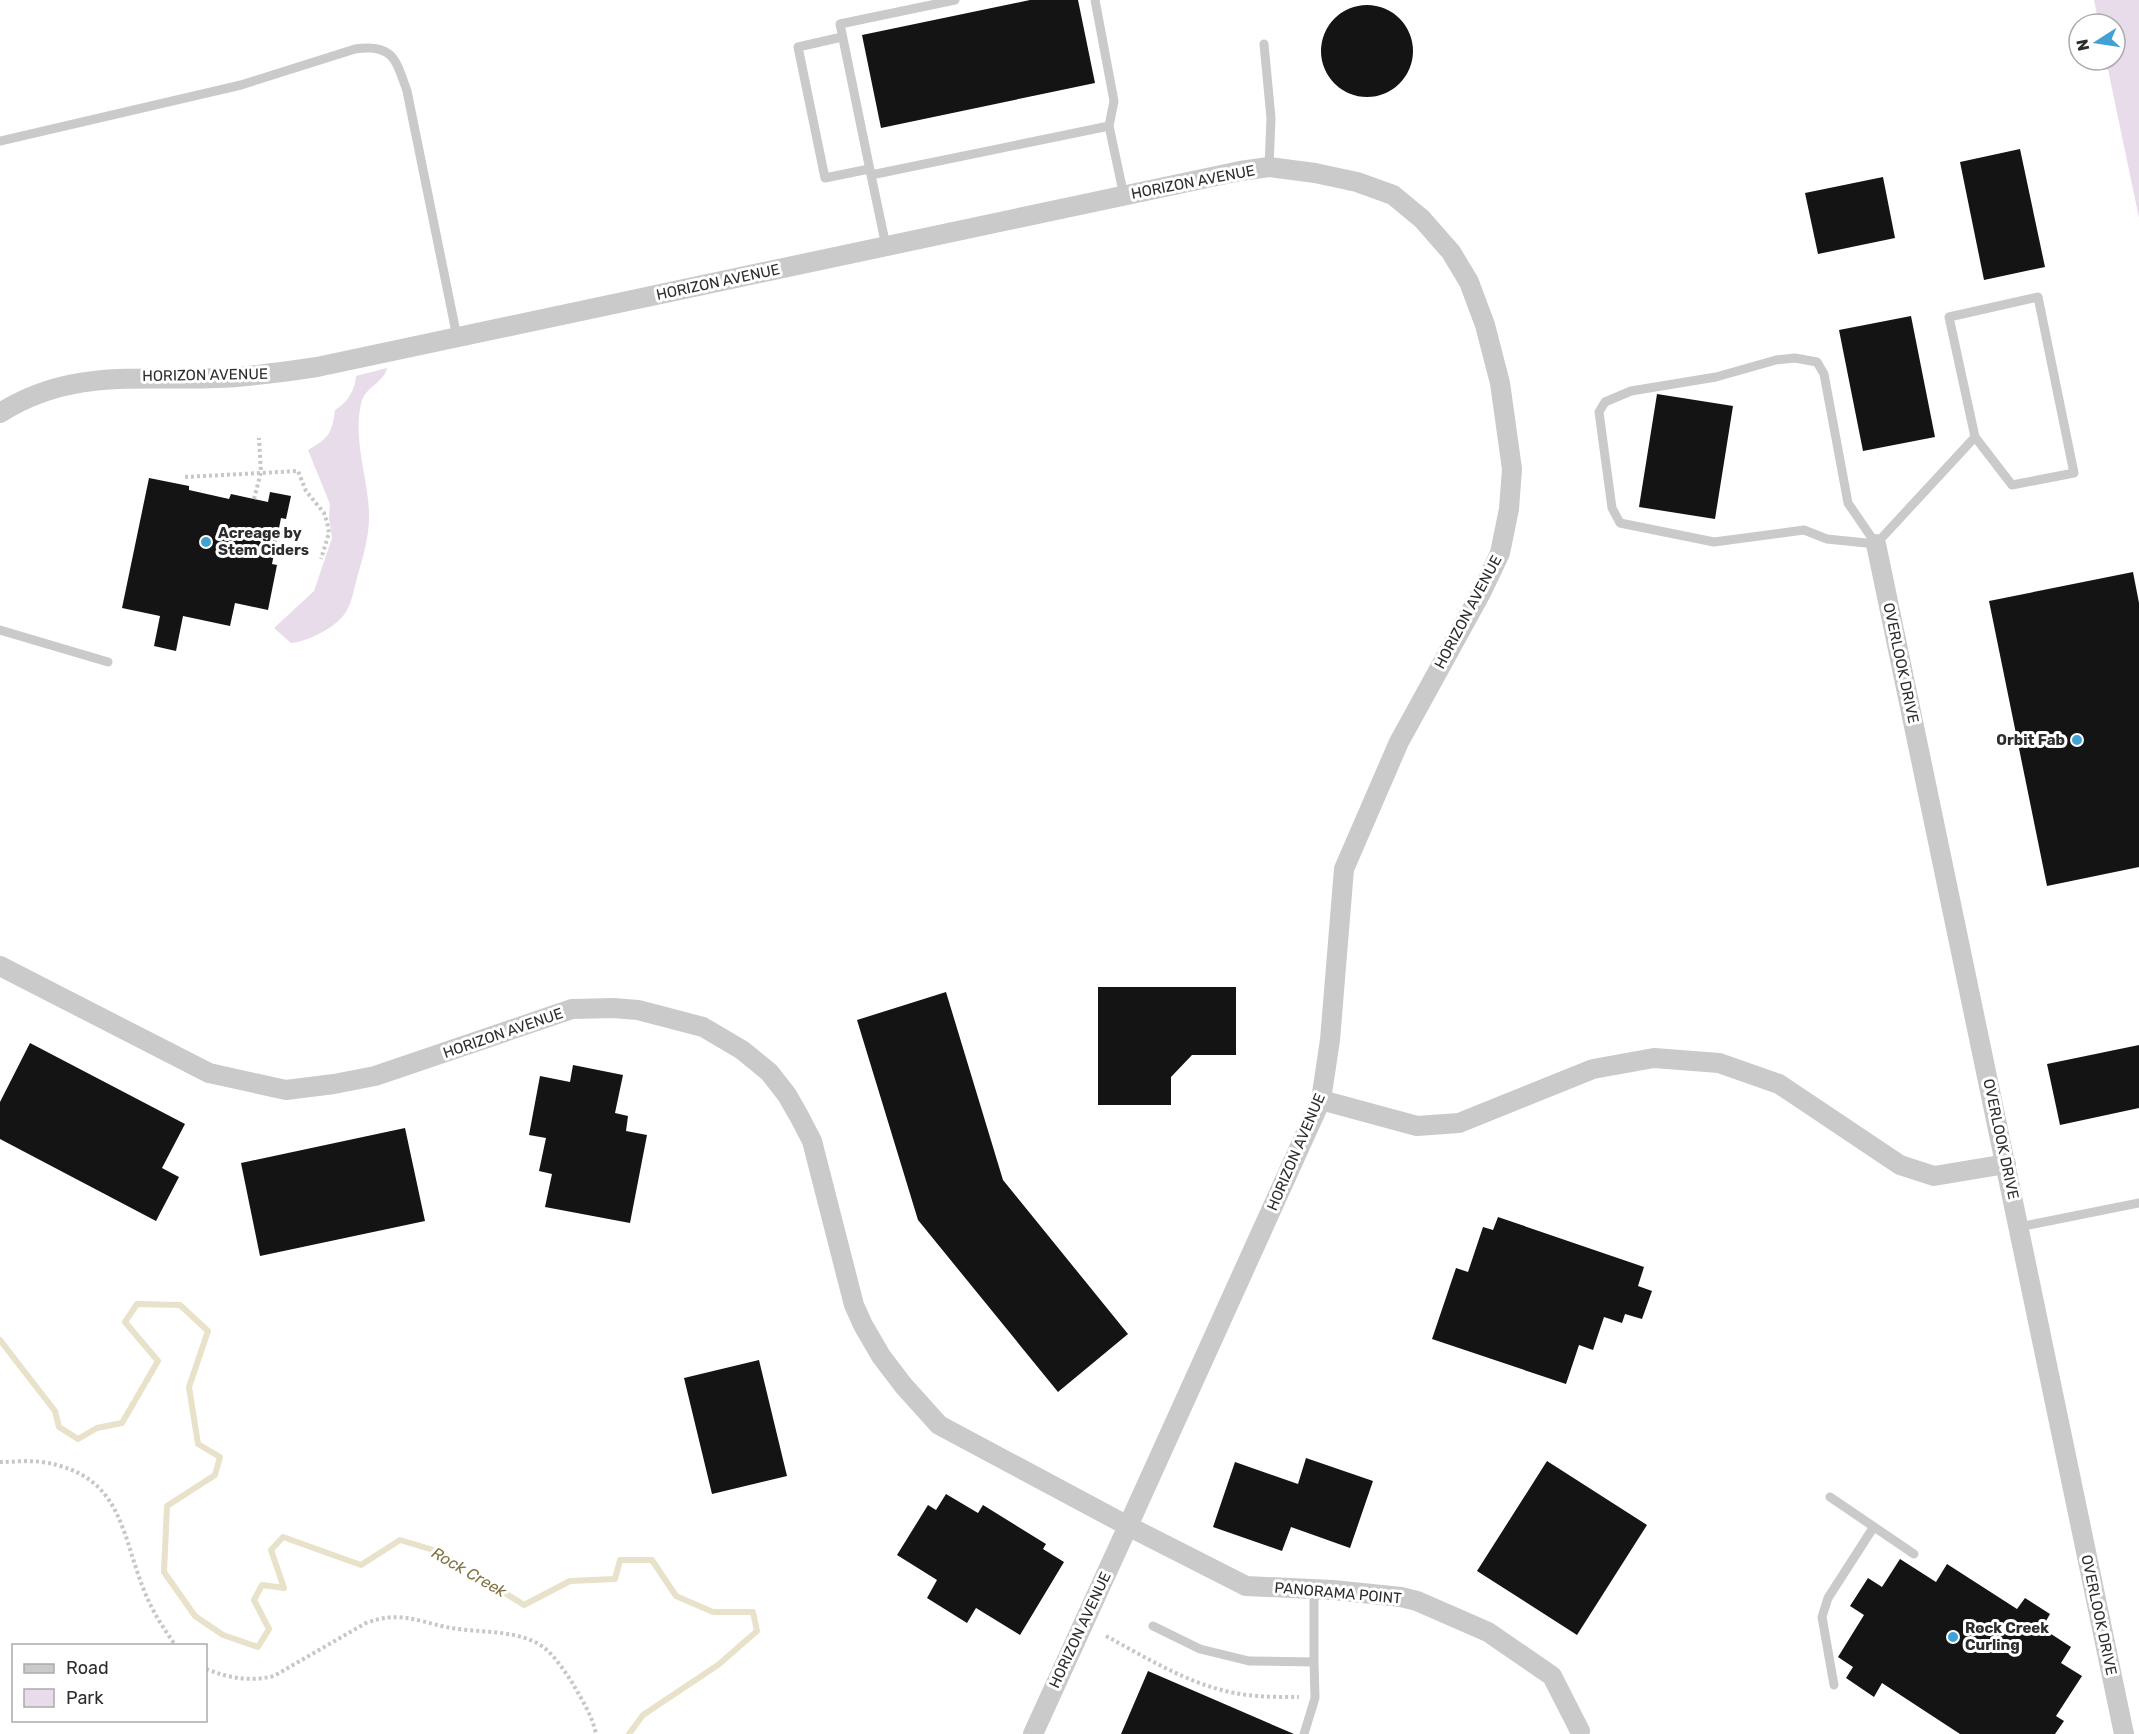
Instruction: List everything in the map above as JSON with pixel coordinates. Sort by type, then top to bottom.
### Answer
[{"type":"street","name":"HORIZON AVENUE","points":[[0,413],[20,400],[81,383],[114,378],[216,378],[275,374],[1240,171],[1269,167],[1356,182],[1393,195],[1422,219],[1451,252],[1469,282],[1485,326],[1500,383],[1512,469],[1509,508],[1500,553],[1481,593],[1399,742],[1344,869],[1330,1040],[1321,1100],[1033,1734]]},
{"type":"street","name":"OVERLOOK DRIVE","points":[[1876,544],[2124,1734]]},
{"type":"street","name":"HORIZON AVENUE","points":[[0,966],[209,1073],[286,1090],[375,1076],[572,1009],[638,1010],[703,1027],[742,1050],[769,1072],[793,1106],[812,1141],[854,1305],[881,1356],[903,1385],[939,1425],[1128,1526]]},
{"type":"street","points":[[1321,1100],[1417,1126],[1460,1123],[1593,1070],[1654,1058],[1719,1063],[1779,1084],[1900,1165],[1934,1176],[2006,1164]]},
{"type":"street","name":"PANORAMA POINT","points":[[1128,1526],[1246,1586],[1333,1590],[1417,1600],[1488,1632],[1552,1676],[1580,1731]]},
{"type":"lane","points":[[886,246],[840,24],[955,0]]},
{"type":"lane","points":[[1095,0],[1114,101],[1109,126],[1124,196]]},
{"type":"lane","points":[[842,37],[798,47],[825,178],[870,172],[1109,126]]},
{"type":"lane","points":[[1264,44],[1271,118],[1269,167]]},
{"type":"lane","points":[[0,141],[241,85],[355,49],[373,46],[386,51],[397,64],[407,91],[458,337]]},
{"type":"lane","points":[[2038,297],[2074,473],[2012,485],[1975,437],[1949,317],[2038,297]]},
{"type":"lane","points":[[1794,358],[1817,362],[1824,374],[1848,503],[1876,544],[1827,539],[1804,530],[1714,542],[1620,523],[1612,508],[1599,412],[1605,402],[1631,391],[1716,377],[1785,359],[1794,358]]},
{"type":"lane","points":[[1876,544],[1975,437]]},
{"type":"lane","points":[[0,630],[108,662]]},
{"type":"lane","points":[[2019,1227],[2139,1203]]},
{"type":"lane","points":[[1830,1497],[1914,1554]]},
{"type":"lane","points":[[1834,1685],[1822,1617],[1828,1598],[1873,1528]]},
{"type":"lane","points":[[1304,1734],[1315,1698],[1314,1590]]},
{"type":"lane","points":[[1153,1626],[1200,1649],[1249,1661],[1314,1662]]},
{"type":"path","points":[[254,499],[261,472],[259,438]]},
{"type":"path","points":[[185,477],[298,471],[306,491],[324,513],[327,522],[329,533],[321,559]]},
{"type":"path","points":[[0,1462],[41,1462],[67,1468],[94,1482],[106,1494],[116,1510],[149,1603],[175,1644]]},
{"type":"path","points":[[207,1669],[242,1680],[259,1680],[274,1676],[366,1623],[381,1618],[405,1617],[447,1627],[518,1637],[537,1643],[566,1673],[587,1708],[596,1734]]},
{"type":"path","points":[[1106,1636],[1186,1679],[1214,1688],[1256,1696],[1299,1697]]},
{"type":"green space","points":[[2094,0],[2139,0],[2139,218],[2109,72],[2127,72],[2127,12],[2096,12]]},
{"type":"green space","points":[[387,368],[382,378],[366,393],[361,404],[359,444],[368,497],[369,527],[351,600],[346,612],[336,623],[321,633],[291,643],[274,628],[314,591],[332,538],[329,518],[330,504],[308,450],[321,442],[328,434],[335,410],[350,395],[356,376]]},
{"type":"building","points":[[1030,0],[1078,0],[1095,83],[881,128],[862,35]]},
{"type":"building","points":[[1367,5],[1384,9],[1399,19],[1409,34],[1413,51],[1409,68],[1399,83],[1384,93],[1367,97],[1350,93],[1335,83],[1325,68],[1321,51],[1325,34],[1335,19],[1350,9]]},
{"type":"building","points":[[2020,149],[2045,267],[1984,280],[1960,162]]},
{"type":"building","points":[[1883,177],[1895,238],[1818,254],[1805,193]]},
{"type":"building","points":[[1911,316],[1935,437],[1863,451],[1839,330]]},
{"type":"building","points":[[1657,394],[1733,406],[1715,519],[1639,507]]},
{"type":"building","name":"Acreage by Stem Ciders","points":[[149,478],[189,486],[189,490],[229,499],[231,494],[268,502],[270,492],[291,496],[286,519],[281,518],[272,564],[277,565],[268,610],[235,603],[230,626],[183,616],[176,651],[154,646],[160,616],[122,608]]},
{"type":"building","points":[[2133,572],[2139,603],[2139,867],[2047,886],[1989,601]]},
{"type":"building","points":[[1098,987],[1236,987],[1236,1055],[1192,1055],[1171,1077],[1171,1105],[1098,1105]]},
{"type":"building","points":[[946,992],[1003,1180],[1128,1334],[1058,1392],[918,1220],[857,1020]]},
{"type":"building","points":[[30,1043],[185,1124],[162,1168],[179,1177],[156,1221],[0,1139],[0,1102]]},
{"type":"building","points":[[2139,1045],[2139,1108],[2060,1125],[2047,1064]]},
{"type":"building","points":[[573,1065],[623,1075],[615,1113],[628,1116],[626,1131],[647,1135],[630,1223],[545,1207],[552,1174],[539,1171],[546,1138],[529,1135],[540,1076],[570,1082]]},
{"type":"building","points":[[405,1128],[425,1221],[260,1256],[241,1163]]},
{"type":"building","points":[[1498,1217],[1644,1267],[1638,1286],[1652,1291],[1642,1319],[1625,1314],[1622,1323],[1604,1317],[1593,1350],[1579,1345],[1566,1384],[1432,1339],[1456,1268],[1468,1272],[1483,1227],[1493,1230]]},
{"type":"building","points":[[759,1360],[787,1476],[712,1494],[684,1378]]},
{"type":"building","points":[[1306,1458],[1373,1481],[1350,1548],[1291,1527],[1282,1551],[1213,1527],[1235,1462],[1298,1484]]},
{"type":"building","points":[[1547,1461],[1647,1525],[1577,1635],[1477,1571]]},
{"type":"building","points":[[946,1494],[978,1513],[983,1505],[1046,1544],[1043,1549],[1064,1562],[1020,1635],[976,1608],[967,1623],[927,1598],[937,1580],[897,1555],[928,1505],[936,1510]]},
{"type":"building","name":"Rock Creek Curling","points":[[1900,1559],[1936,1582],[1947,1564],[2017,1609],[2025,1598],[2050,1614],[2042,1628],[2071,1647],[2061,1663],[2082,1676],[2056,1716],[2064,1721],[2055,1734],[1960,1734],[1882,1683],[1874,1697],[1846,1678],[1853,1667],[1838,1657],[1864,1615],[1850,1606],[1868,1578],[1882,1587]]},
{"type":"building","points":[[1148,1671],[1294,1734],[1121,1734]]},
{"type":"waterway","name":"Rock Creek","points":[[0,1340],[55,1411],[59,1427],[78,1439],[97,1428],[122,1423],[158,1361],[125,1322],[137,1304],[180,1305],[208,1331],[189,1387],[198,1444],[220,1457],[215,1475],[167,1506],[164,1572],[195,1616],[223,1635],[258,1647],[269,1629],[254,1600],[262,1585],[284,1588],[271,1550],[283,1537],[361,1565],[400,1540],[440,1552],[524,1605],[570,1581],[615,1579],[620,1560],[652,1560],[676,1596],[713,1612],[753,1612],[757,1631],[718,1665],[643,1715],[629,1734]]},
{"type":"place","name":"Acreage by Stem Ciders","points":[[206,542]]},
{"type":"place","name":"Orbit Fab","points":[[2077,740]]},
{"type":"place","name":"Rock Creek Curling","points":[[1953,1637]]}]
